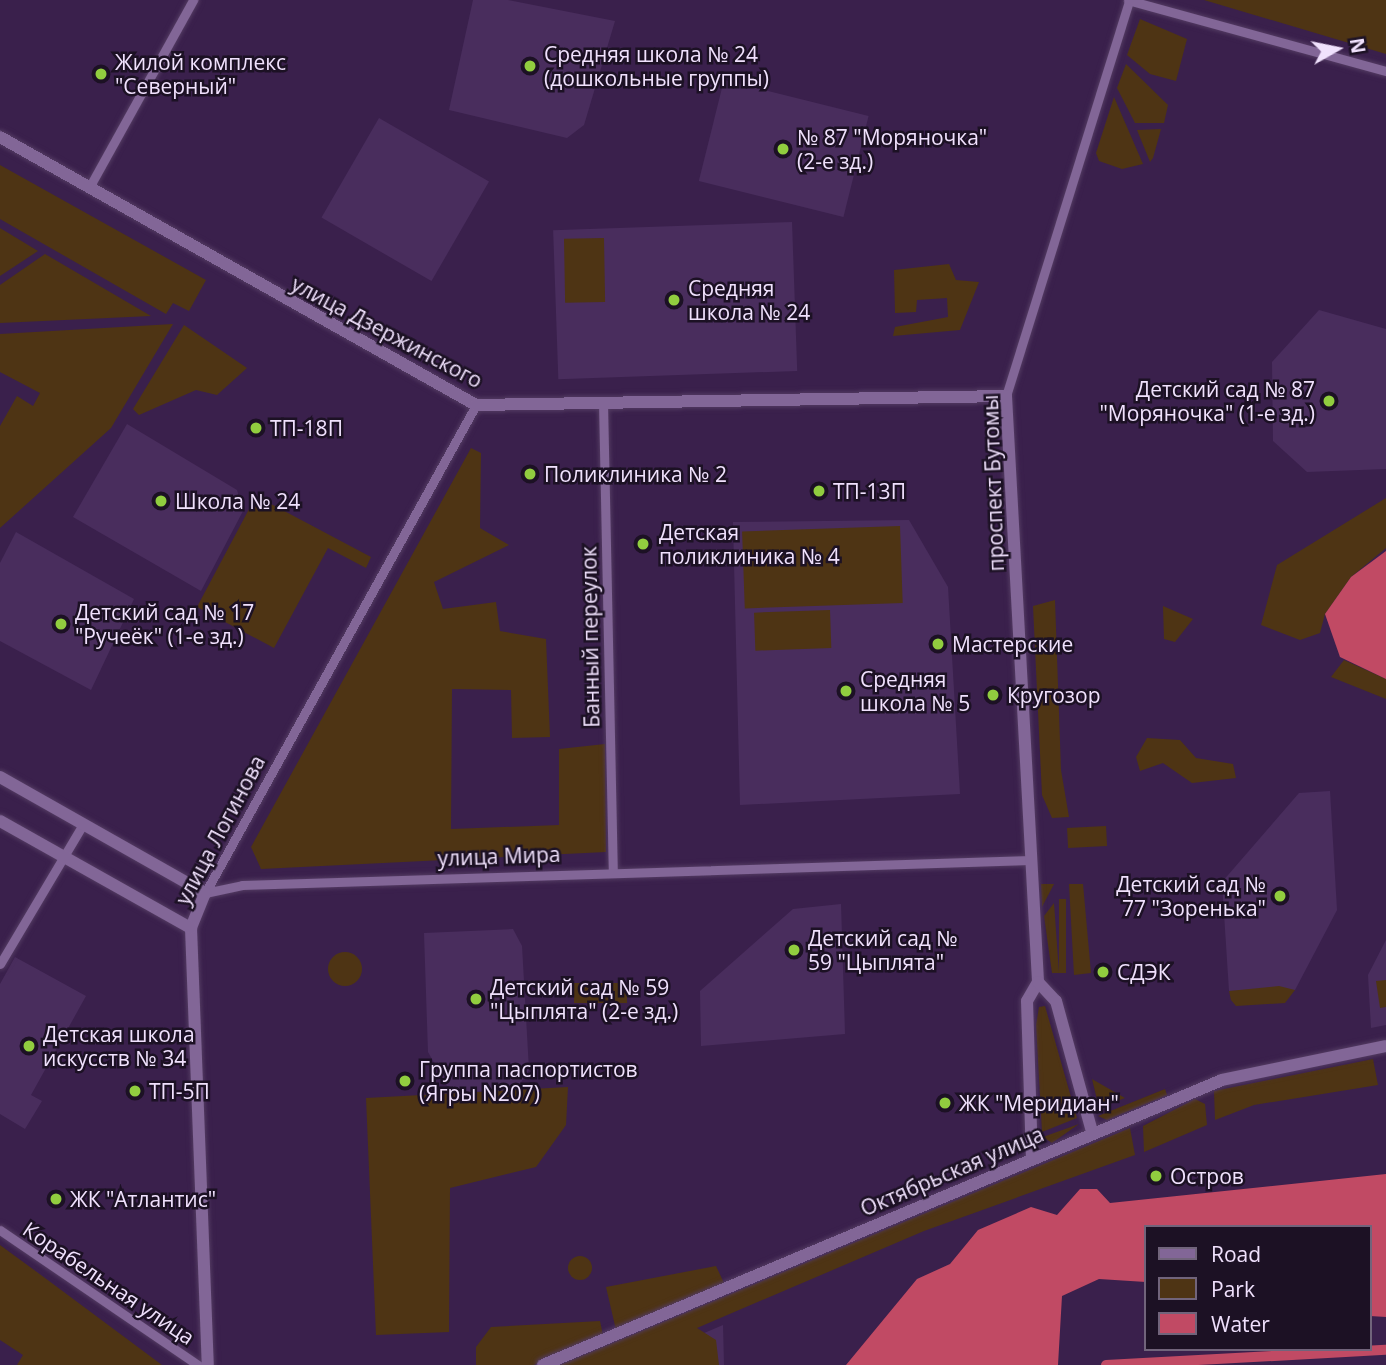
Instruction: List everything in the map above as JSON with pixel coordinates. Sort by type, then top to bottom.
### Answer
[{"type":"street","points":[[90,186],[193,0]]},
{"type":"street","points":[[1129,0],[1386,71]]},
{"type":"street","name":"проспект Бутомы","points":[[1032,1158],[1027,1001],[1038,982],[1006,396],[1129,0]]},
{"type":"street","name":"улица Дзержинского","points":[[0,138],[476,404],[1006,396]]},
{"type":"street","name":"Банный переулок","points":[[603,402],[612,871]]},
{"type":"street","name":"улица Логинова","points":[[208,1365],[191,928],[205,893],[476,404]]},
{"type":"street","points":[[0,778],[205,893]]},
{"type":"street","points":[[0,821],[191,928]]},
{"type":"street","points":[[0,964],[83,824]]},
{"type":"street","name":"улица Мира","points":[[205,893],[243,885],[612,871],[1031,860]]},
{"type":"street","points":[[1038,982],[1056,1001],[1092,1132]]},
{"type":"street","name":"Октябрьская улица","points":[[543,1365],[1092,1132],[1222,1080],[1386,1046]]},
{"type":"street","name":"Корабельная улица","points":[[0,1230],[198,1365]]},
{"type":"shaded area","name":"Средняя школа № 24 (дошкольные группы)","points":[[473,0],[508,0],[615,21],[584,125],[567,138],[449,110]]},
{"type":"shaded area","name":"№ 87 \"Моряночка\" (2-е зд.)","points":[[724,80],[869,116],[843,217],[699,181]]},
{"type":"shaded area","points":[[379,118],[489,182],[431,281],[322,218]]},
{"type":"shaded area","name":"Средняя школа № 24","points":[[792,222],[797,371],[558,379],[553,230]]},
{"type":"shaded area","name":"Детский сад № 87 \"Моряночка\" (1-е зд.)","points":[[1319,310],[1386,329],[1386,469],[1307,472],[1273,441],[1272,362]]},
{"type":"shaded area","name":"Школа № 24","points":[[127,424],[237,490],[243,511],[201,591],[73,517]]},
{"type":"shaded area","name":"Средняя школа № 5","points":[[909,520],[948,587],[960,794],[740,805],[733,522]]},
{"type":"shaded area","name":"Детский сад № 17 \"Ручеёк\" (1-е зд.)","points":[[16,532],[134,599],[91,690],[0,641],[0,563]]},
{"type":"shaded area","name":"Детский сад № 77 \"Зоренька\"","points":[[1330,791],[1337,910],[1295,990],[1229,991],[1222,882],[1299,793]]},
{"type":"shaded area","name":"Детский сад № 59 \"Цыплята\"","points":[[841,904],[845,1034],[701,1046],[700,991],[793,909]]},
{"type":"shaded area","name":"Детский сад № 59 \"Цыплята\" (2-е зд.)","points":[[513,929],[522,946],[529,1070],[516,1090],[451,1093],[428,1052],[424,933]]},
{"type":"shaded area","points":[[1386,940],[1386,1025],[1371,1028],[1368,975]]},
{"type":"shaded area","name":"Детская школа искусств № 34","points":[[15,957],[86,996],[31,1095],[42,1101],[25,1129],[0,1114],[0,984]]},
{"type":"shaded area","points":[[723,1325],[724,1365],[629,1365]]},
{"type":"green space","points":[[1204,0],[1386,0],[1386,54]]},
{"type":"green space","points":[[1140,19],[1187,39],[1176,81],[1150,74],[1127,55]]},
{"type":"green space","points":[[1126,64],[1168,105],[1164,123],[1135,123],[1117,88]]},
{"type":"green space","points":[[1114,97],[1143,164],[1122,169],[1099,161],[1096,153]]},
{"type":"green space","points":[[1161,129],[1153,158],[1150,162],[1137,130]]},
{"type":"green space","points":[[0,165],[206,280],[189,311],[173,303],[166,314],[0,219]]},
{"type":"green space","points":[[0,228],[38,251],[0,276]]},
{"type":"green space","points":[[604,238],[605,302],[565,303],[564,239]]},
{"type":"green space","points":[[45,254],[151,316],[0,323],[0,285]]},
{"type":"green space","points":[[949,264],[956,280],[979,282],[960,330],[893,336],[895,327],[948,317],[947,298],[917,300],[916,312],[895,313],[894,270]]},
{"type":"green space","points":[[173,324],[111,428],[0,528],[0,426],[17,396],[33,406],[40,393],[0,372],[0,334]]},
{"type":"green space","points":[[184,325],[247,368],[217,395],[196,390],[139,415],[133,409]]},
{"type":"green space","points":[[471,448],[481,453],[480,528],[509,545],[434,582],[443,609],[496,602],[500,631],[546,639],[550,737],[512,738],[511,690],[452,689],[451,829],[559,825],[559,749],[605,744],[606,852],[261,869],[251,847]]},
{"type":"green space","points":[[256,496],[371,557],[366,568],[328,548],[274,648],[197,607]]},
{"type":"green space","points":[[1386,498],[1386,548],[1351,577],[1325,614],[1320,633],[1300,640],[1261,625],[1277,565]]},
{"type":"green space","points":[[900,526],[903,603],[745,608],[742,532]]},
{"type":"green space","points":[[1055,600],[1061,770],[1069,817],[1052,818],[1042,795],[1033,606]]},
{"type":"green space","points":[[1163,606],[1193,619],[1175,642],[1164,639]]},
{"type":"green space","points":[[830,610],[831,648],[755,651],[754,613]]},
{"type":"green space","points":[[1344,660],[1386,679],[1386,699],[1331,677]]},
{"type":"green space","points":[[1147,738],[1180,740],[1196,758],[1233,764],[1236,778],[1192,783],[1163,763],[1140,771],[1136,757]]},
{"type":"green space","points":[[1106,826],[1107,846],[1068,848],[1067,828]]},
{"type":"green space","points":[[1041,884],[1054,884],[1042,907]]},
{"type":"green space","points":[[1069,884],[1083,884],[1091,973],[1074,975]]},
{"type":"green space","points":[[1059,899],[1066,899],[1066,973],[1059,973]]},
{"type":"green space","points":[[1054,903],[1059,973],[1052,973],[1044,916]]},
{"type":"green space","points":[[345,952],[357,957],[362,969],[357,981],[345,986],[333,981],[328,969],[333,957]]},
{"type":"green space","points":[[1386,980],[1386,1007],[1380,1008],[1376,981]]},
{"type":"green space","points":[[574,983],[627,983],[627,1003],[574,1003]]},
{"type":"green space","points":[[1279,986],[1295,990],[1285,1003],[1236,1006],[1229,991]]},
{"type":"green space","points":[[1045,1006],[1077,1118],[1042,1132],[1036,1025],[1039,1007]]},
{"type":"green space","points":[[1373,1059],[1378,1085],[1254,1105],[1215,1120],[1214,1091]]},
{"type":"green space","points":[[1092,1079],[1125,1098],[1099,1108]]},
{"type":"green space","points":[[568,1087],[566,1125],[536,1167],[450,1188],[449,1332],[376,1335],[366,1098]]},
{"type":"green space","points":[[1165,1089],[1167,1095],[1107,1120],[1098,1116]]},
{"type":"green space","points":[[1195,1099],[1205,1104],[1207,1125],[1144,1152],[1143,1126]]},
{"type":"green space","points":[[1079,1124],[1052,1143],[1043,1137]]},
{"type":"green space","points":[[1130,1128],[1135,1155],[924,1231],[697,1328],[716,1340],[719,1365],[560,1365]]},
{"type":"green space","points":[[0,1245],[162,1365],[17,1365],[23,1355],[0,1340]]},
{"type":"green space","points":[[580,1256],[588,1260],[592,1268],[588,1276],[580,1280],[572,1276],[568,1268],[572,1260]]},
{"type":"green space","points":[[716,1266],[724,1283],[616,1330],[606,1287]]},
{"type":"green space","points":[[600,1321],[603,1335],[534,1365],[476,1365],[476,1347],[491,1327]]},
{"type":"water","points":[[1386,551],[1386,679],[1340,657],[1325,614],[1351,577]]},
{"type":"water","points":[[1386,1174],[1386,1317],[1372,1316],[1372,1225],[1144,1225],[1144,1282],[1099,1279],[1062,1296],[1058,1365],[846,1365],[917,1279],[950,1264],[978,1230],[1031,1207],[1057,1215],[1080,1189],[1097,1189],[1110,1203]]},
{"type":"waterway","points":[[1372,1351],[1386,1350]]},
{"type":"waterway","points":[[1106,1365],[1367,1351]]},
{"type":"place","name":"Средняя школа № 24 (дошкольные группы)","points":[[530,66]]},
{"type":"place","name":"Жилой комплекс \"Северный\"","points":[[101,74]]},
{"type":"place","name":"№ 87 \"Моряночка\" (2-е зд.)","points":[[783,149]]},
{"type":"place","name":"Средняя школа № 24","points":[[674,300]]},
{"type":"place","name":"Детский сад № 87 \"Моряночка\" (1-е зд.)","points":[[1329,401]]},
{"type":"place","name":"ТП-18П","points":[[256,428]]},
{"type":"place","name":"Поликлиника № 2","points":[[530,474]]},
{"type":"place","name":"ТП-13П","points":[[819,491]]},
{"type":"place","name":"Школа № 24","points":[[161,501]]},
{"type":"place","name":"Детская поликлиника № 4","points":[[643,544]]},
{"type":"place","name":"Детский сад № 17 \"Ручеёк\" (1-е зд.)","points":[[61,624]]},
{"type":"place","name":"Мастерские","points":[[938,644]]},
{"type":"place","name":"Средняя школа № 5","points":[[846,691]]},
{"type":"place","name":"Кругозор","points":[[993,695]]},
{"type":"place","name":"Детский сад № 77 \"Зоренька\"","points":[[1280,896]]},
{"type":"place","name":"Детский сад № 59 \"Цыплята\"","points":[[794,950]]},
{"type":"place","name":"СДЭК","points":[[1103,972]]},
{"type":"place","name":"Детский сад № 59 \"Цыплята\" (2-е зд.)","points":[[476,999]]},
{"type":"place","name":"Детская школа искусств № 34","points":[[29,1046]]},
{"type":"place","name":"Группа паспортистов (Ягры N207)","points":[[405,1081]]},
{"type":"place","name":"ТП-5П","points":[[135,1091]]},
{"type":"place","name":"ЖК \"Меридиан\"","points":[[945,1103]]},
{"type":"place","name":"Остров","points":[[1156,1176]]},
{"type":"place","name":"ЖК \"Атлантис\"","points":[[56,1199]]}]
